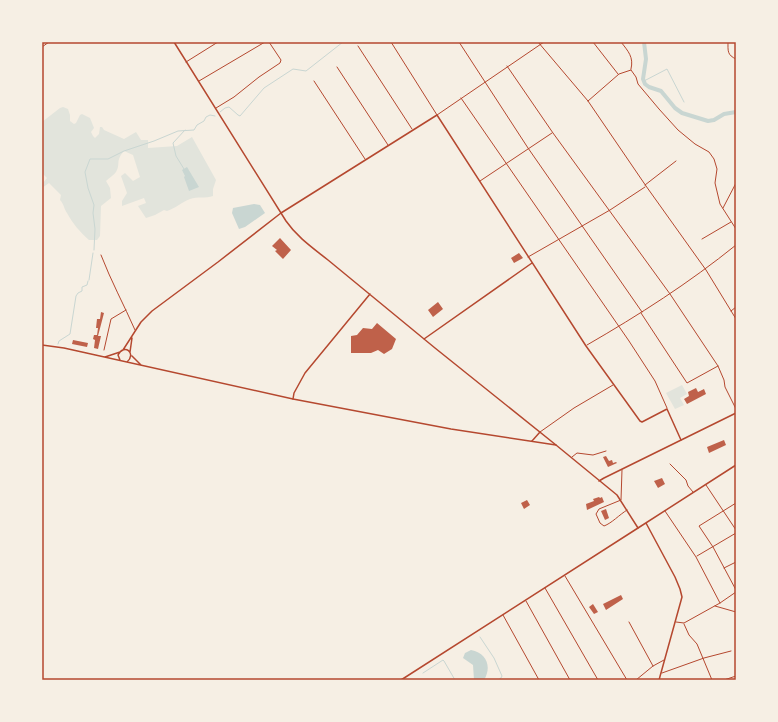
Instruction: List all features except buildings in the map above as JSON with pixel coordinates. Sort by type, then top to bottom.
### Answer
[{"type":"main road","points":[[174,42],[289,225],[303,240],[617,495],[638,528]]},
{"type":"main road","points":[[103,357],[123,350],[152,311],[282,213],[437,115],[586,346],[640,421],[642,422],[667,409],[681,440]]},
{"type":"main road","points":[[424,339],[532,263]]},
{"type":"main road","points":[[293,399],[294,393],[305,373],[370,294]]},
{"type":"main road","points":[[132,336],[130,352],[134,360],[142,366]]},
{"type":"main road","points":[[42,345],[64,348],[293,399],[452,429],[556,445]]},
{"type":"main road","points":[[123,350],[130,352]]},
{"type":"main road","points":[[120,352],[118,357],[122,361]]},
{"type":"main road","points":[[126,362],[129,361],[131,355]]},
{"type":"main road","points":[[600,481],[736,413]]},
{"type":"main road","points":[[532,441],[540,432]]},
{"type":"main road","points":[[401,680],[736,465]]},
{"type":"main road","points":[[646,523],[680,589],[682,597],[660,680]]},
{"type":"street","points":[[42,47],[49,42]]},
{"type":"street","points":[[186,62],[218,42]]},
{"type":"street","points":[[199,81],[265,42]]},
{"type":"street","points":[[216,108],[234,97],[259,77],[280,63],[281,60],[269,42]]},
{"type":"street","points":[[391,42],[437,115],[544,42]]},
{"type":"street","points":[[459,42],[528,148],[641,312],[686,381],[688,383],[718,366]]},
{"type":"street","points":[[538,42],[588,101],[645,186],[706,270],[736,318]]},
{"type":"street","points":[[593,42],[619,74]]},
{"type":"street","points":[[621,42],[633,61],[631,70],[636,77],[638,84],[658,109],[682,134],[709,152],[714,159],[717,169],[715,183],[723,209],[736,229]]},
{"type":"street","points":[[728,42],[728,53],[736,59]]},
{"type":"street","points":[[358,46],[413,130]]},
{"type":"street","points":[[507,66],[553,133],[670,294],[718,366],[724,380],[725,387],[736,409]]},
{"type":"street","points":[[338,67],[388,146]]},
{"type":"street","points":[[588,101],[619,74],[631,70]]},
{"type":"street","points":[[314,81],[366,160]]},
{"type":"street","points":[[461,98],[619,326],[655,381],[667,409]]},
{"type":"street","points":[[479,182],[528,148],[553,133]]},
{"type":"street","points":[[528,257],[610,210],[645,186],[676,161]]},
{"type":"street","points":[[723,209],[736,183]]},
{"type":"street","points":[[702,239],[731,222]]},
{"type":"street","points":[[586,346],[706,270],[736,246]]},
{"type":"street","points":[[101,255],[109,276],[136,331]]},
{"type":"street","points":[[731,311],[736,308]]},
{"type":"street","points":[[104,350],[111,319],[127,310]]},
{"type":"street","points":[[540,432],[574,408],[613,384]]},
{"type":"street","points":[[571,458],[578,453],[593,455],[606,451]]},
{"type":"street","points":[[670,464],[686,480],[688,486],[693,492]]},
{"type":"street","points":[[622,469],[621,500],[599,510],[596,514],[600,523],[604,526],[627,510]]},
{"type":"street","points":[[706,484],[736,530]]},
{"type":"street","points":[[676,622],[684,623],[720,603],[736,591],[699,526],[736,503]]},
{"type":"street","points":[[665,511],[696,557],[720,603]]},
{"type":"street","points":[[696,557],[736,533]]},
{"type":"street","points":[[724,568],[736,562]]},
{"type":"street","points":[[564,576],[627,680]]},
{"type":"street","points":[[545,588],[598,680]]},
{"type":"street","points":[[525,600],[570,680]]},
{"type":"street","points":[[714,606],[736,612]]},
{"type":"street","points":[[502,615],[539,680]]},
{"type":"street","points":[[629,622],[653,666]]},
{"type":"street","points":[[684,623],[688,635],[697,644],[704,658],[712,680]]},
{"type":"street","points":[[662,673],[704,658],[731,651]]},
{"type":"street","points":[[636,680],[653,666],[665,660]]},
{"type":"street","points":[[724,680],[736,676]]},
{"type":"shaded area","points":[[63,107],[68,109],[70,121],[74,124],[82,114],[90,118],[94,128],[91,132],[95,138],[99,134],[100,127],[124,139],[136,132],[141,140],[148,140],[148,148],[177,146],[192,137],[216,180],[213,189],[213,196],[190,199],[170,210],[164,210],[146,218],[138,206],[146,203],[144,198],[122,206],[122,201],[127,193],[121,176],[125,173],[133,181],[140,177],[133,155],[124,151],[121,154],[116,172],[106,181],[110,188],[111,198],[101,206],[100,236],[97,240],[89,240],[69,217],[60,200],[61,195],[49,183],[42,188],[42,184],[47,178],[42,173],[42,122]]},
{"type":"shaded area","points":[[187,167],[199,187],[189,191],[182,170]]},
{"type":"shaded area","points":[[254,204],[260,205],[265,213],[245,227],[239,229],[232,213],[233,208]]},
{"type":"shaded area","points":[[682,385],[687,394],[680,398],[684,405],[675,409],[666,393]]},
{"type":"shaded area","points":[[471,650],[481,654],[486,661],[488,670],[484,680],[474,680],[473,665],[463,658],[465,653]]},
{"type":"waterway","points":[[220,112],[229,107],[240,116],[264,88],[293,69],[306,71],[343,42]]},
{"type":"waterway","points":[[644,42],[646,59],[643,79],[645,84],[661,91],[675,108],[682,113],[708,121],[714,120],[724,114],[736,112]]},
{"type":"waterway","points":[[644,81],[667,69],[684,102]]},
{"type":"waterway","points":[[94,250],[94,205],[88,188],[85,172],[90,159],[108,159],[124,151],[178,131],[194,130],[197,125],[204,121],[206,117],[210,115],[215,116]]},
{"type":"waterway","points":[[184,169],[176,156],[173,143],[185,130]]},
{"type":"waterway","points":[[89,280],[93,253]]},
{"type":"waterway","points":[[58,344],[59,341],[70,334],[76,296],[82,291],[82,287],[87,285],[88,281]]},
{"type":"waterway","points":[[480,637],[494,658],[502,676],[498,680]]},
{"type":"waterway","points":[[423,673],[443,660],[455,680]]}]
